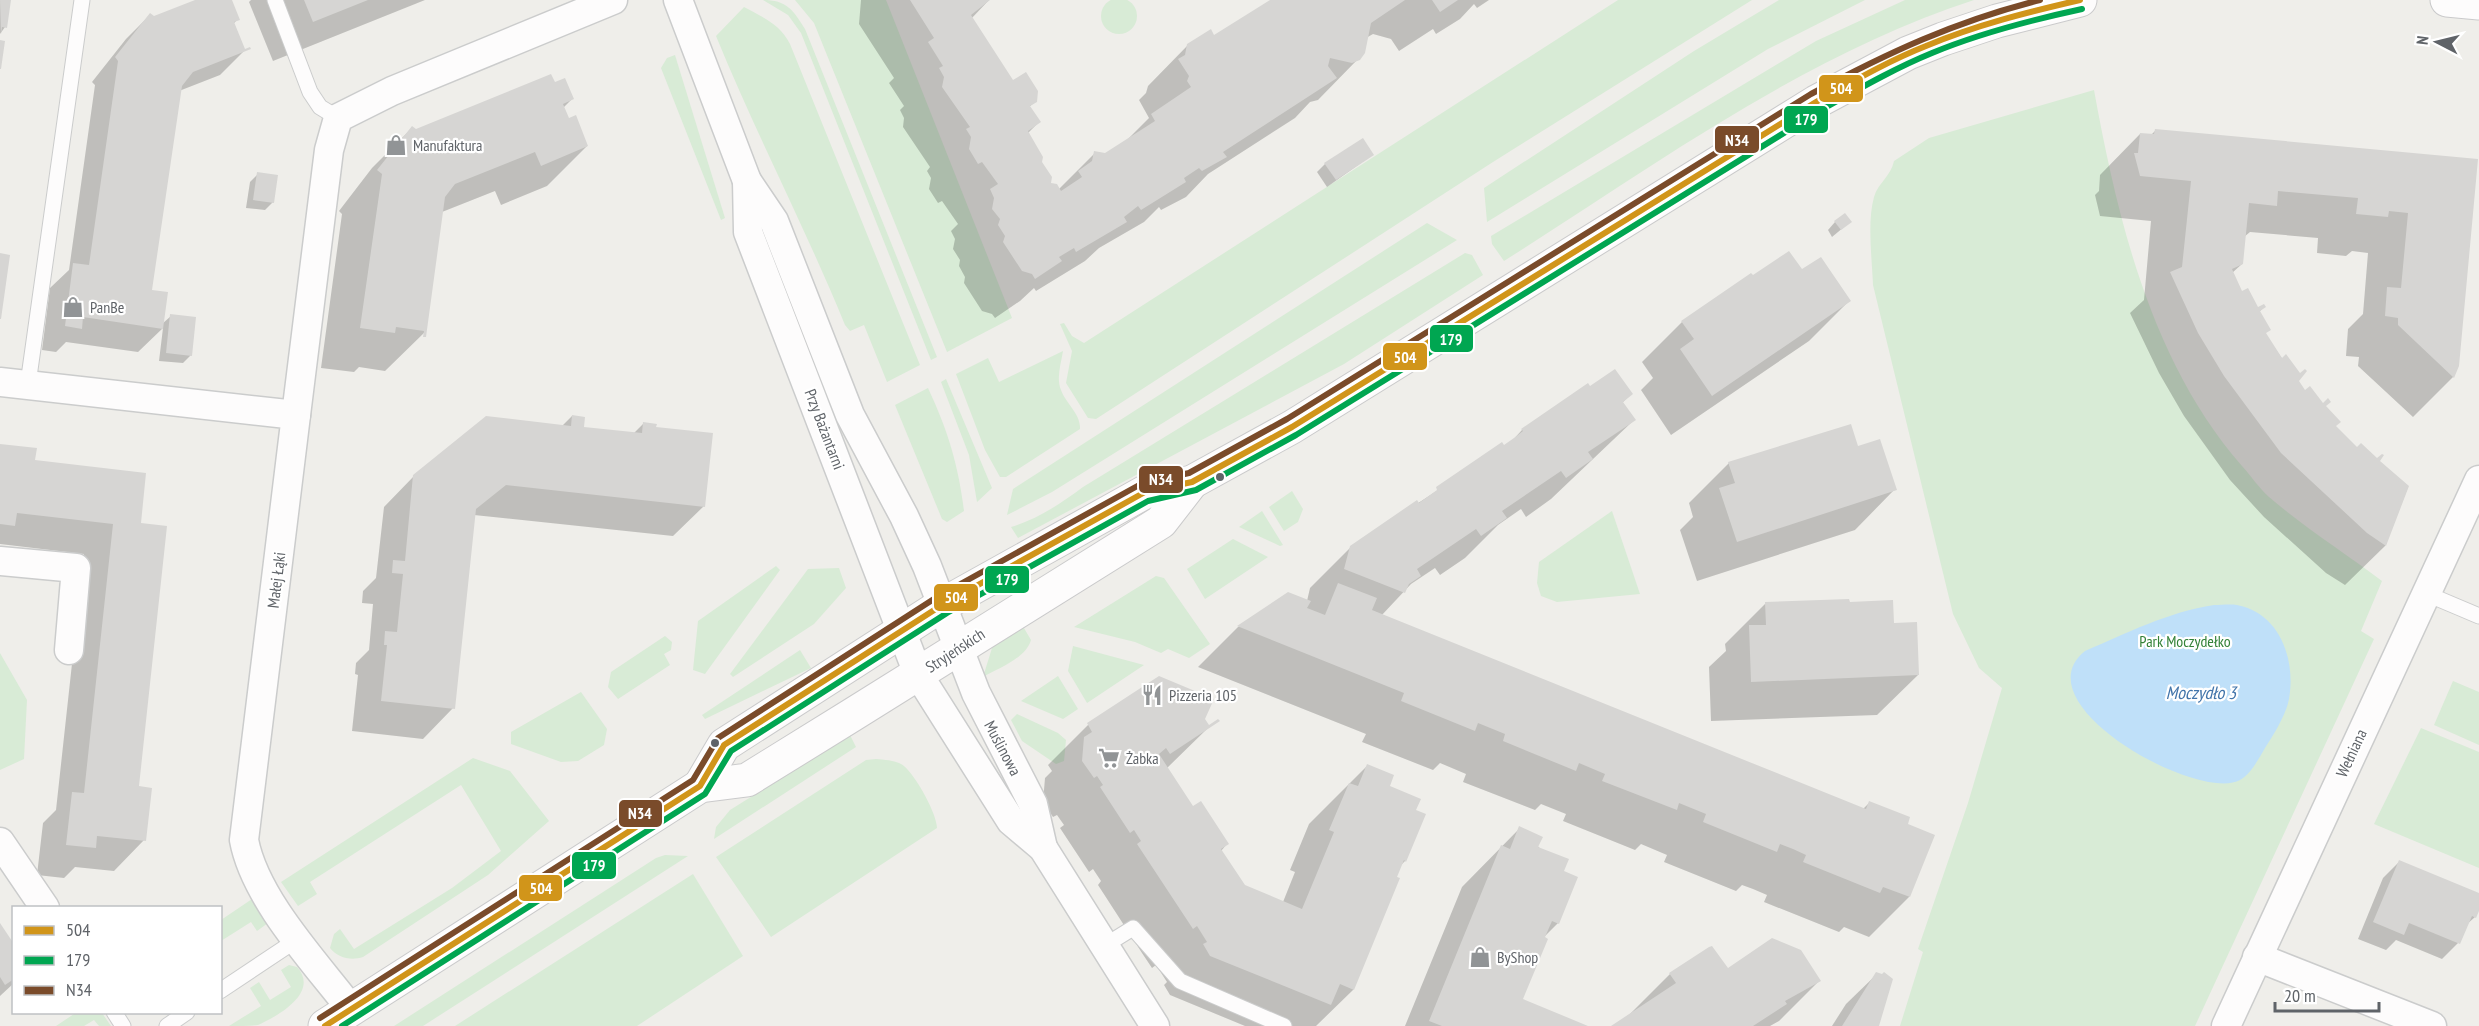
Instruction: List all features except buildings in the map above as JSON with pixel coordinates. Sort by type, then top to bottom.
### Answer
[{"type":"street","points":[[338,118],[392,91],[613,0]]},
{"type":"street","name":"Przy Bażantarni","points":[[678,0],[747,181],[774,221],[850,415],[866,450],[904,516],[942,605],[957,649]]},
{"type":"street","name":"Stryjeńskich","points":[[700,786],[724,745],[942,605],[1145,492],[1192,482],[1377,376],[1816,102],[1908,53],[1943,39],[1997,21],[2080,0]]},
{"type":"street","points":[[2447,0],[2479,3]]},
{"type":"street","name":"Małej Łąki","points":[[338,118],[329,150],[244,840],[254,875],[298,939],[338,1018]]},
{"type":"street","name":"Przy Bażantarni","points":[[747,181],[748,232],[918,674]]},
{"type":"street","points":[[14,383],[296,415]]},
{"type":"street","name":"Wełniana","points":[[2226,1026],[2479,480]]},
{"type":"street","name":"Stryjeńskich","points":[[338,1018],[700,786],[747,780],[1161,522],[1192,482]]},
{"type":"street","points":[[0,561],[76,568],[69,650]]},
{"type":"street","name":"Muślinowa","points":[[957,649],[994,732],[1034,804],[1043,848]]},
{"type":"street","name":"Muślinowa","points":[[918,674],[1011,821],[1043,848],[1155,1026]]},
{"type":"street","points":[[0,842],[44,906]]},
{"type":"street","points":[[2257,957],[2432,1026]]},
{"type":"lane","points":[[14,383],[82,0]]},
{"type":"lane","points":[[276,0],[310,92],[320,107],[338,118]]},
{"type":"lane","points":[[2427,594],[2479,616]]},
{"type":"lane","points":[[1104,946],[1133,928],[1180,981],[1284,1026]]},
{"type":"lane","points":[[222,990],[298,939]]},
{"type":"lane","points":[[167,1026],[184,1014]]},
{"type":"green space","points":[[1112,-1],[1126,-1],[1136,9],[1136,23],[1126,33],[1112,33],[1102,23],[1102,9]]},
{"type":"green space","points":[[763,0],[784,4],[797,16],[805,29],[937,357],[931,360],[801,33],[788,15]]},
{"type":"green space","points":[[795,0],[886,0],[1012,318],[947,352],[814,23]]},
{"type":"green space","points":[[1618,0],[1752,0],[1493,162],[1096,419],[1088,418],[1066,383],[1072,351],[1060,324],[1064,323],[1072,336],[1084,343]]},
{"type":"green space","points":[[1779,0],[1865,0],[1768,49],[1487,222],[1484,188],[1694,51]]},
{"type":"green space","points":[[1905,0],[1974,0],[1911,23],[1790,82],[1674,151],[1504,261],[1492,244],[1491,236],[1816,41]]},
{"type":"green space","points":[[744,7],[776,26],[790,44],[920,365],[887,382],[864,325],[850,331],[845,325],[716,36]]},
{"type":"green space","points":[[675,55],[725,218],[721,220],[661,68],[667,58]]},
{"type":"green space","name":"Park Moczydełko","points":[[2094,90],[2115,190],[2143,289],[2162,337],[2184,382],[2211,426],[2265,493],[2296,519],[2382,581],[2361,631],[2374,639],[2195,1026],[1900,1026],[1923,952],[1918,949],[1968,803],[2002,688],[1979,668],[1953,614],[1873,285],[1871,218],[1874,197],[1894,161],[1929,138]]},
{"type":"green space","points":[[1427,223],[1457,240],[1052,492],[1007,515],[1013,489]]},
{"type":"green space","points":[[1465,253],[1472,255],[1483,275],[1344,364],[1018,538],[1011,527],[1048,510]]},
{"type":"green space","points":[[1063,351],[1059,381],[1063,395],[1076,414],[1080,429],[1006,477],[1000,477],[985,450],[956,374],[988,358],[999,382]]},
{"type":"green space","points":[[946,379],[992,488],[977,502],[969,455],[941,382]]},
{"type":"green space","points":[[928,388],[951,448],[964,511],[947,522],[942,519],[895,405]]},
{"type":"green space","points":[[1292,491],[1303,509],[1298,522],[1284,531],[1269,507]]},
{"type":"green space","points":[[1262,511],[1283,545],[1280,546],[1239,527]]},
{"type":"green space","points":[[1612,511],[1640,594],[1557,602],[1541,596],[1537,583],[1539,562]]},
{"type":"green space","points":[[1233,539],[1268,557],[1205,599],[1187,569]]},
{"type":"green space","points":[[776,566],[780,570],[705,674],[693,670],[698,621]]},
{"type":"green space","points":[[839,568],[846,588],[814,624],[733,677],[730,674],[808,569]]},
{"type":"green space","points":[[1156,576],[1164,578],[1210,644],[1189,658],[1168,649],[1161,653],[1135,642],[1074,627]]},
{"type":"green space","points":[[1021,623],[1031,640],[1024,652],[983,677],[992,648]]},
{"type":"green space","points":[[665,636],[672,642],[671,650],[664,654],[670,665],[618,699],[608,687],[611,672]]},
{"type":"green space","points":[[1073,646],[1144,665],[1087,703],[1068,671]]},
{"type":"green space","points":[[800,650],[811,668],[705,719],[702,715]]},
{"type":"green space","points":[[0,653],[27,700],[24,759],[0,770]]},
{"type":"green space","points":[[1058,676],[1078,709],[1063,719],[1021,701]]},
{"type":"green space","points":[[2453,681],[2479,692],[2479,745],[2434,725]]},
{"type":"green space","points":[[581,692],[607,729],[604,745],[578,761],[561,762],[511,744],[511,732]]},
{"type":"green space","points":[[1017,714],[1058,733],[1066,740],[1064,761],[1056,764],[1022,741],[1011,720]]},
{"type":"green space","points":[[2421,728],[2479,752],[2479,868],[2374,824]]},
{"type":"green space","points":[[850,735],[856,747],[714,839],[716,827],[730,810]]},
{"type":"green space","points":[[473,758],[510,771],[549,821],[488,875],[363,957],[349,959],[337,954],[330,948],[334,934],[340,929],[354,949],[452,888],[501,851],[461,785],[310,882],[317,894],[298,906],[281,882]]},
{"type":"green space","points":[[876,759],[898,763],[909,771],[930,805],[937,828],[771,937],[716,857],[866,760]]},
{"type":"green space","points":[[665,855],[688,856],[423,1026],[394,1026],[656,858]]},
{"type":"green space","points":[[693,874],[743,956],[637,1026],[455,1026]]},
{"type":"green space","points":[[252,899],[268,923],[257,931],[251,922],[222,940],[222,919]]},
{"type":"green space","points":[[289,965],[297,967],[303,976],[300,994],[294,1002],[276,1016],[258,1025],[229,1026],[261,1006],[250,988],[259,982],[270,1000],[291,987],[281,970]]},
{"type":"green space","points":[[74,1014],[103,1014],[111,1026],[99,1026],[94,1020],[84,1026],[56,1026]]},
{"type":"water","name":"Moczydło 3","points":[[2214,605],[2237,605],[2252,610],[2274,628],[2287,654],[2291,684],[2289,699],[2282,718],[2254,766],[2240,780],[2219,783],[2189,777],[2156,763],[2122,744],[2094,721],[2076,697],[2071,673],[2085,651],[2164,618]]},
{"type":"transit line","name":"N34","points":[[320,1018],[693,780],[718,738],[937,597],[1141,484],[1189,473],[1287,419],[1811,94],[1867,65],[1951,28],[2040,0]]},
{"type":"transit line","name":"504","points":[[325,1026],[700,786],[724,745],[942,605],[1145,492],[1192,482],[1292,427],[1816,102],[1870,72],[1945,38],[2022,14],[2080,0]]},
{"type":"transit line","name":"179","points":[[342,1026],[705,794],[731,751],[947,613],[1148,501],[1196,490],[1296,435],[1821,110],[1875,80],[1918,59],[1969,39],[2025,22],[2082,9]]},
{"type":"place","name":"Manufaktura","points":[[396,145]]},
{"type":"place","name":"PanBe","points":[[73,307]]},
{"type":"place","name":"Pizzeria 105","points":[[1152,695]]},
{"type":"place","name":"Żabka","points":[[1109,758]]},
{"type":"place","name":"ByShop","points":[[1480,957]]}]
